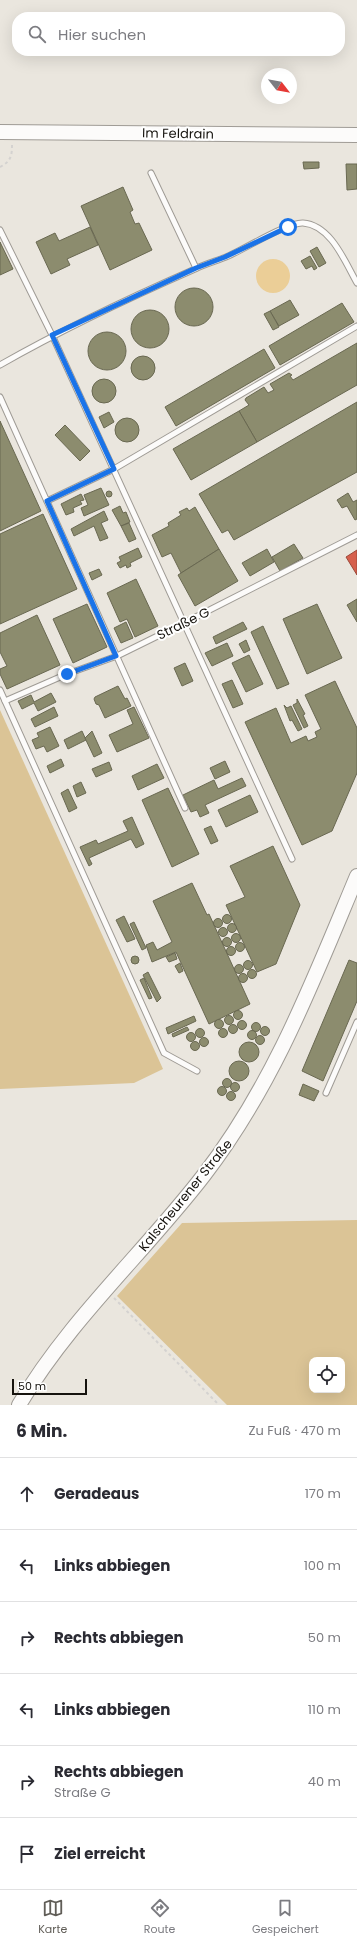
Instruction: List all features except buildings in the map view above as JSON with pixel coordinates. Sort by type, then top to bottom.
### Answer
[{"type":"main road","name":"Im Feldrain","points":[[0,132],[357,135]]},
{"type":"main road","name":"Kalscheurener Straße","points":[[19,1405],[60,1344],[105,1289],[156,1233],[204,1176],[234,1134],[268,1076],[298,1014],[357,876]]},
{"type":"lane","points":[[151,174],[196,268]]},
{"type":"lane","points":[[0,365],[52,335],[196,268],[225,257],[288,227],[302,223],[314,225],[324,231],[357,283]]},
{"type":"lane","points":[[0,230],[52,335],[292,859]]},
{"type":"lane","points":[[47,501],[114,469],[357,326]]},
{"type":"lane","points":[[0,397],[185,808]]},
{"type":"lane","name":"Straße G","points":[[5,701],[67,674],[116,656],[357,535]]},
{"type":"lane","points":[[0,690],[164,1053],[197,1071]]},
{"type":"lane","points":[[326,1093],[357,1022]]},
{"type":"path","points":[[105,1289],[219,1405]]},
{"type":"shaded area","points":[[270,259],[276,259],[285,264],[289,270],[289,282],[285,288],[276,293],[270,293],[261,288],[256,279],[256,273],[261,264]]},
{"type":"shaded area","points":[[0,710],[163,1069],[134,1083],[0,1089]]},
{"type":"shaded area","points":[[357,1220],[357,1405],[227,1405],[117,1296],[182,1223]]},
{"type":"route","points":[[67,674],[116,656],[47,501],[114,469],[52,335],[288,227]]}]
